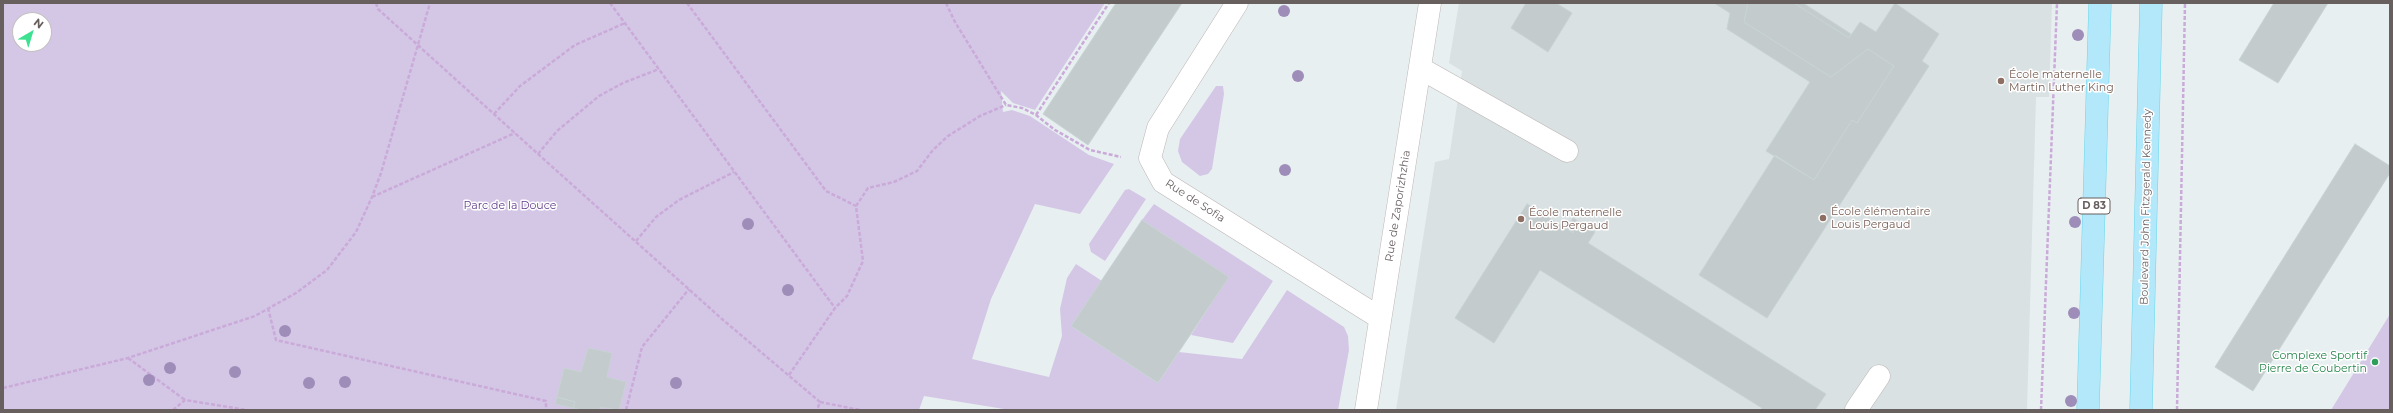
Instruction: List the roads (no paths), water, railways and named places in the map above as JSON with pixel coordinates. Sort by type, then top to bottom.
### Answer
[{"type":"main road","name":"D 83","points":[[2088,410],[2100,3]]},
{"type":"main road","name":"Boulevard John Fitzgerald Kennedy","points":[[2141,410],[2151,3]]},
{"type":"street","name":"Rue de Sofia","points":[[1237,3],[1158,128],[1150,158],[1163,182],[1380,318]]},
{"type":"street","name":"Rue de Zaporizhzhia","points":[[1366,410],[1430,3]]},
{"type":"street","points":[[1420,68],[1567,150]]},
{"type":"street","points":[[1856,410],[1879,376]]},
{"type":"place","name":"École maternelle Martin Luther King","points":[[2001,81]]},
{"type":"place","name":"École élémentaire Louis Pergaud","points":[[1823,218]]},
{"type":"place","name":"École maternelle Louis Pergaud","points":[[1521,219]]},
{"type":"place","name":"Complexe Sportif Pierre de Coubertin","points":[[2375,362]]},
{"type":"park label","name":"Parc de la Douce","points":[[510,206]]}]
